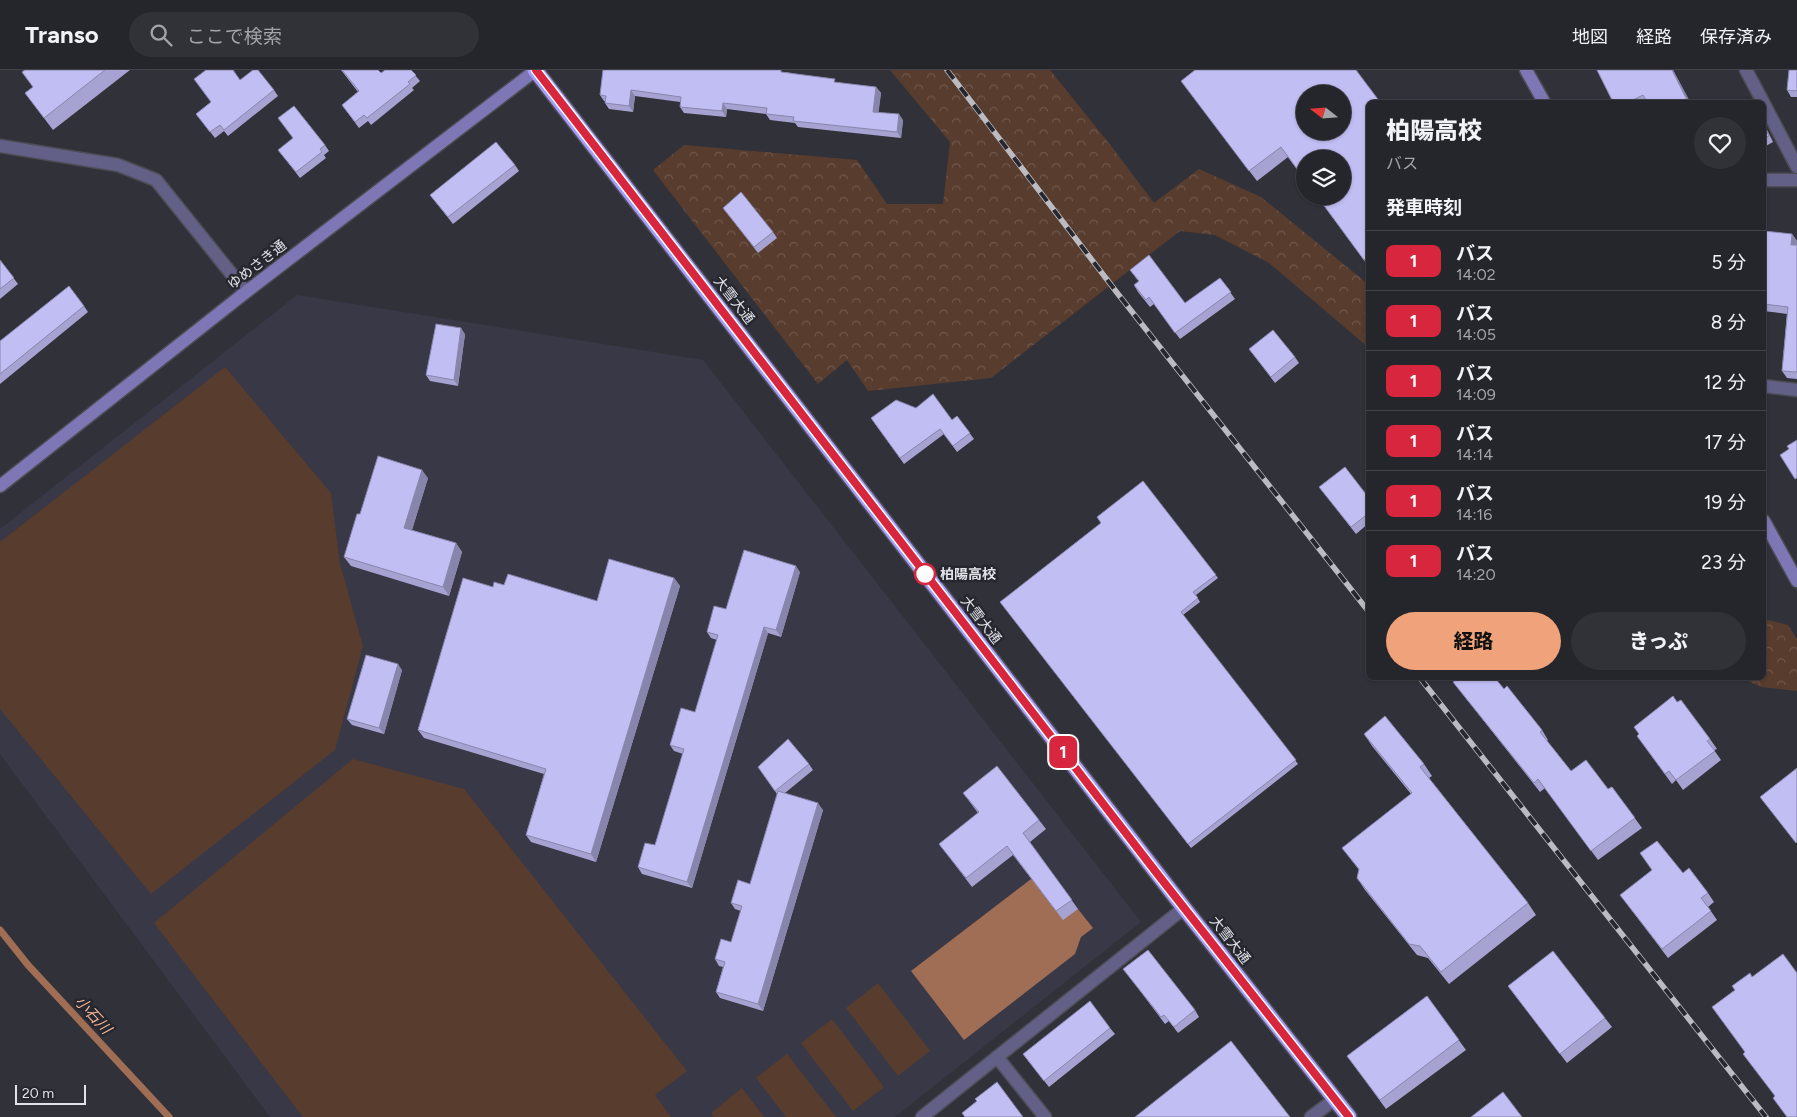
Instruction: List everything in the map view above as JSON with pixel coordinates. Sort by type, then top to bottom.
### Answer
[{"type":"highway","name":"大雪大通","points":[[535,70],[1184,908],[1349,1117]]},
{"type":"street","name":"ゆめさき通","points":[[0,486],[246,292],[535,70]]},
{"type":"street","points":[[1526,70],[1543,100]]},
{"type":"street","points":[[1746,70],[1761,100]]},
{"type":"street","points":[[1766,109],[1797,167]]},
{"type":"street","points":[[0,146],[118,165],[156,180],[246,292]]},
{"type":"street","points":[[1766,180],[1797,180]]},
{"type":"street","points":[[1766,386],[1797,390]]},
{"type":"street","points":[[1766,525],[1797,582]]},
{"type":"street","points":[[922,1117],[1184,908]]},
{"type":"street","points":[[997,1057],[1045,1117]]},
{"type":"street","points":[[1311,1117],[1335,1098]]},
{"type":"shaded area","points":[[297,295],[703,360],[1141,922],[895,1117],[270,1117],[0,754],[0,529]]},
{"type":"shaded area","points":[[1031,879],[1078,909],[1093,928],[1081,937],[1075,954],[964,1040],[911,971]]},
{"type":"green space","points":[[890,70],[1050,70],[1154,203],[1199,169],[1261,197],[1363,280],[1366,283],[1366,345],[1269,263],[1215,235],[1180,231],[991,378],[868,391],[847,360],[818,384],[653,170],[684,145],[857,160],[887,204],[943,204],[950,142]]},
{"type":"green space","points":[[225,367],[331,493],[340,564],[363,646],[335,750],[151,894],[0,709],[0,542]]},
{"type":"green space","points":[[1766,620],[1788,625],[1797,639],[1797,691],[1761,687],[1745,680],[1766,680]]},
{"type":"green space","points":[[353,759],[464,789],[687,1071],[655,1095],[671,1117],[303,1117],[154,923]]},
{"type":"green space","points":[[878,983],[930,1051],[898,1076],[846,1008]]},
{"type":"green space","points":[[832,1019],[884,1087],[853,1111],[801,1043]]},
{"type":"green space","points":[[787,1054],[836,1117],[786,1117],[756,1078]]},
{"type":"green space","points":[[742,1088],[764,1117],[714,1117],[711,1113]]},
{"type":"building","points":[[25,70],[105,70],[44,118],[25,93],[33,87],[22,72]]},
{"type":"building","points":[[206,70],[233,70],[240,80],[253,70],[258,70],[274,90],[224,130],[220,125],[210,132],[196,114],[211,102],[194,79]]},
{"type":"building","points":[[342,70],[378,70],[381,73],[385,70],[411,70],[416,75],[408,82],[410,84],[367,118],[364,115],[355,122],[342,105],[359,91]]},
{"type":"building","points":[[603,70],[781,70],[781,72],[835,79],[834,82],[876,87],[873,112],[899,114],[897,132],[793,121],[794,117],[766,114],[767,108],[723,103],[722,111],[680,107],[681,97],[631,90],[629,106],[605,103],[606,96],[600,95]]},
{"type":"building","points":[[1195,70],[1356,70],[1378,100],[1366,100],[1366,258],[1364,260],[1324,205],[1351,205],[1351,150],[1296,150],[1296,168],[1281,147],[1249,171],[1181,81]]},
{"type":"building","points":[[1597,70],[1672,70],[1687,100],[1646,100],[1643,95],[1633,100],[1612,100]]},
{"type":"building","points":[[1789,70],[1797,70],[1797,91],[1787,90]]},
{"type":"building","points":[[294,106],[325,145],[320,149],[322,152],[296,172],[278,150],[293,138],[278,118]]},
{"type":"building","points":[[496,142],[515,165],[448,217],[430,195]]},
{"type":"building","points":[[741,192],[773,232],[754,247],[723,208]]},
{"type":"building","points":[[1766,231],[1792,234],[1791,245],[1797,245],[1797,372],[1782,371],[1788,307],[1766,304]]},
{"type":"building","points":[[1149,255],[1185,303],[1220,278],[1231,292],[1175,333],[1149,297],[1146,300],[1134,285],[1139,281],[1130,270]]},
{"type":"building","points":[[0,260],[14,278],[0,289]]},
{"type":"building","points":[[69,286],[84,306],[0,374],[0,341]]},
{"type":"building","points":[[436,324],[461,328],[454,380],[426,375]]},
{"type":"building","points":[[1273,330],[1295,357],[1271,377],[1249,349]]},
{"type":"building","points":[[933,394],[952,420],[957,416],[970,433],[953,446],[940,429],[900,458],[871,418],[896,400],[916,408]]},
{"type":"building","points":[[1797,440],[1797,478],[1795,479],[1780,455],[1789,449],[1787,446]]},
{"type":"building","points":[[378,456],[422,470],[404,528],[456,543],[443,587],[344,557]]},
{"type":"building","points":[[1345,467],[1366,494],[1366,515],[1351,527],[1319,487]]},
{"type":"building","points":[[1143,481],[1216,575],[1193,592],[1198,598],[1181,612],[1296,760],[1188,844],[1000,602],[1101,523],[1097,517]]},
{"type":"building","points":[[744,550],[796,566],[776,630],[764,627],[687,882],[638,867],[645,843],[655,845],[684,749],[670,745],[681,708],[695,712],[718,635],[707,632],[714,606],[726,609]]},
{"type":"building","points":[[609,559],[674,578],[591,854],[526,835],[546,769],[418,730],[463,578],[493,587],[494,582],[504,585],[508,574],[597,601]]},
{"type":"building","points":[[366,655],[398,664],[379,728],[347,719]]},
{"type":"building","points":[[1456,680],[1497,680],[1504,689],[1507,686],[1571,771],[1586,760],[1608,789],[1612,787],[1635,818],[1591,851],[1538,779],[1534,783],[1453,682]]},
{"type":"building","points":[[1673,696],[1677,702],[1681,700],[1710,739],[1707,741],[1715,751],[1676,780],[1669,771],[1665,774],[1637,736],[1639,734],[1634,727]]},
{"type":"building","points":[[1385,716],[1424,764],[1420,767],[1528,903],[1441,972],[1420,946],[1409,944],[1357,878],[1359,869],[1342,848],[1412,793],[1364,734]]},
{"type":"building","points":[[788,739],[809,764],[775,791],[758,767]]},
{"type":"building","points":[[997,766],[1039,820],[1023,833],[1072,900],[1056,911],[1007,846],[966,878],[939,844],[979,812],[963,793]]},
{"type":"building","points":[[1797,768],[1797,842],[1796,843],[1760,797]]},
{"type":"building","points":[[778,791],[818,803],[758,1004],[716,992],[725,962],[715,959],[721,939],[731,942],[742,906],[731,903],[738,880],[750,884]]},
{"type":"building","points":[[1657,841],[1683,873],[1689,868],[1708,893],[1701,898],[1711,911],[1662,949],[1620,895],[1652,870],[1640,853]]},
{"type":"building","points":[[1148,950],[1195,1010],[1174,1027],[1164,1015],[1161,1017],[1123,969]]},
{"type":"building","points":[[1553,951],[1605,1018],[1560,1054],[1508,986]]},
{"type":"building","points":[[1783,954],[1797,973],[1797,1117],[1787,1117],[1773,1098],[1775,1096],[1743,1054],[1745,1052],[1712,1007],[1735,990],[1732,986],[1750,973],[1752,977]]},
{"type":"building","points":[[1427,996],[1459,1040],[1380,1100],[1347,1056]]},
{"type":"building","points":[[1090,1001],[1110,1028],[1044,1081],[1023,1054]]},
{"type":"building","points":[[1231,1041],[1290,1117],[1135,1117]]},
{"type":"building","points":[[997,1082],[1023,1117],[965,1117],[962,1113],[977,1101],[975,1099]]},
{"type":"building","points":[[1503,1092],[1522,1117],[1471,1117]]},
{"type":"waterway","name":"小石川","points":[[0,930],[28,965],[169,1117]]},
{"type":"railway","points":[[947,70],[1118,294],[1366,608]]},
{"type":"railway","points":[[1422,680],[1766,1117]]},
{"type":"bus line","name":"1","points":[[536,70],[1159,876],[1349,1117]]},
{"type":"place","name":"柏陽高校","points":[[925,574]]}]
